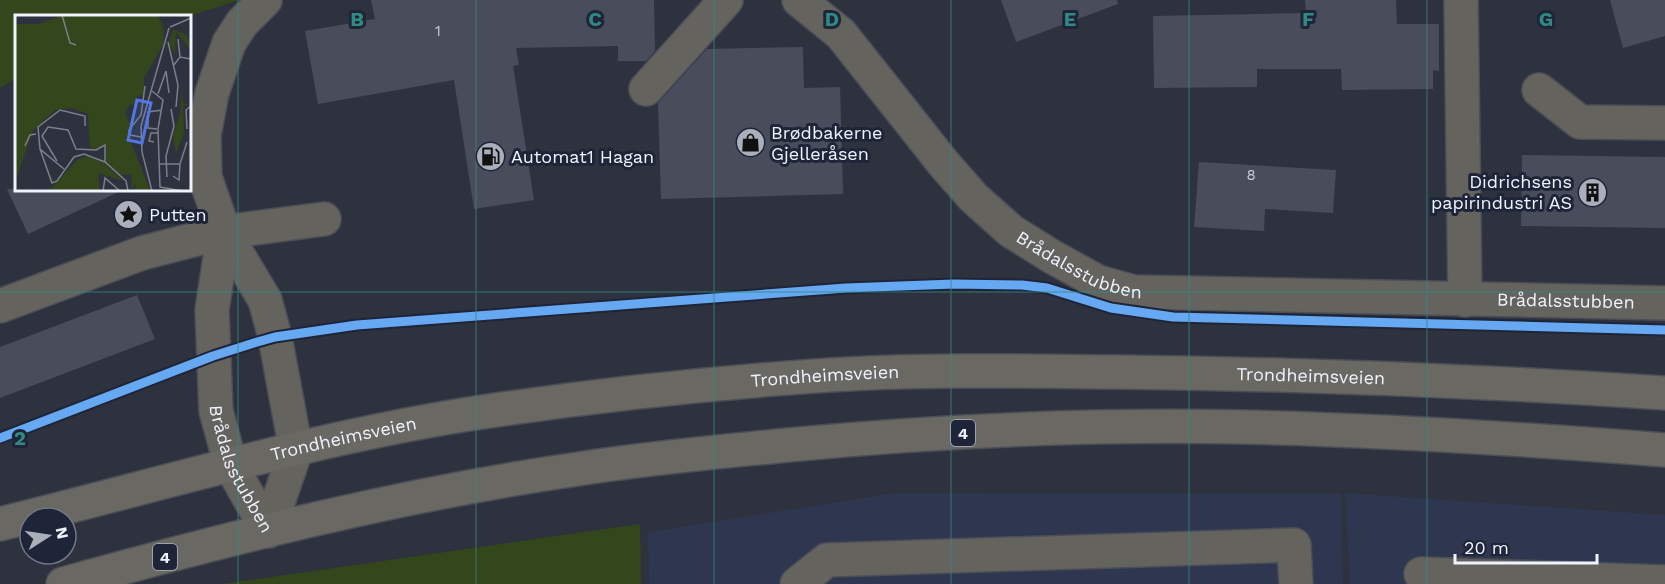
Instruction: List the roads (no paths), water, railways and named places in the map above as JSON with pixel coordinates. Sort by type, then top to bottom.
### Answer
[{"type":"highway","name":"Trondheimsveien","points":[[0,524],[296,450],[466,415],[693,386],[833,375],[954,371],[1247,373],[1488,382],[1665,393]]},
{"type":"highway","name":"4","points":[[63,584],[268,531],[388,503],[579,468],[694,454],[836,441],[949,433],[1239,427],[1392,432],[1665,450]]},
{"type":"street","name":"Brådalsstubben","points":[[265,0],[242,23],[229,43],[212,93],[204,135],[205,177],[224,232],[265,300],[275,337],[296,450],[268,531]]},
{"type":"street","points":[[646,89],[726,0]]},
{"type":"street","name":"Brådalsstubben","points":[[799,0],[841,34],[974,198],[1011,231],[1050,256],[1098,282],[1134,292],[1665,303]]},
{"type":"street","points":[[1461,0],[1465,300]]},
{"type":"street","points":[[1539,90],[1580,122],[1665,123]]},
{"type":"street","points":[[0,306],[142,254],[224,232],[324,219]]},
{"type":"street","name":"Brådalsstubben","points":[[224,232],[212,310],[216,411],[231,466],[268,531]]},
{"type":"street","points":[[796,584],[827,560],[1294,545],[1296,584]]},
{"type":"street","points":[[1421,574],[1563,581],[1665,582]]},
{"type":"place","name":"Brødbakerne Gjelleråsen","points":[[750,143]]},
{"type":"place","name":"Automat1 Hagan","points":[[490,157]]},
{"type":"place","name":"Didrichsens papirindustri AS","points":[[1593,192]]},
{"type":"place","name":"Putten","points":[[128,215]]}]
